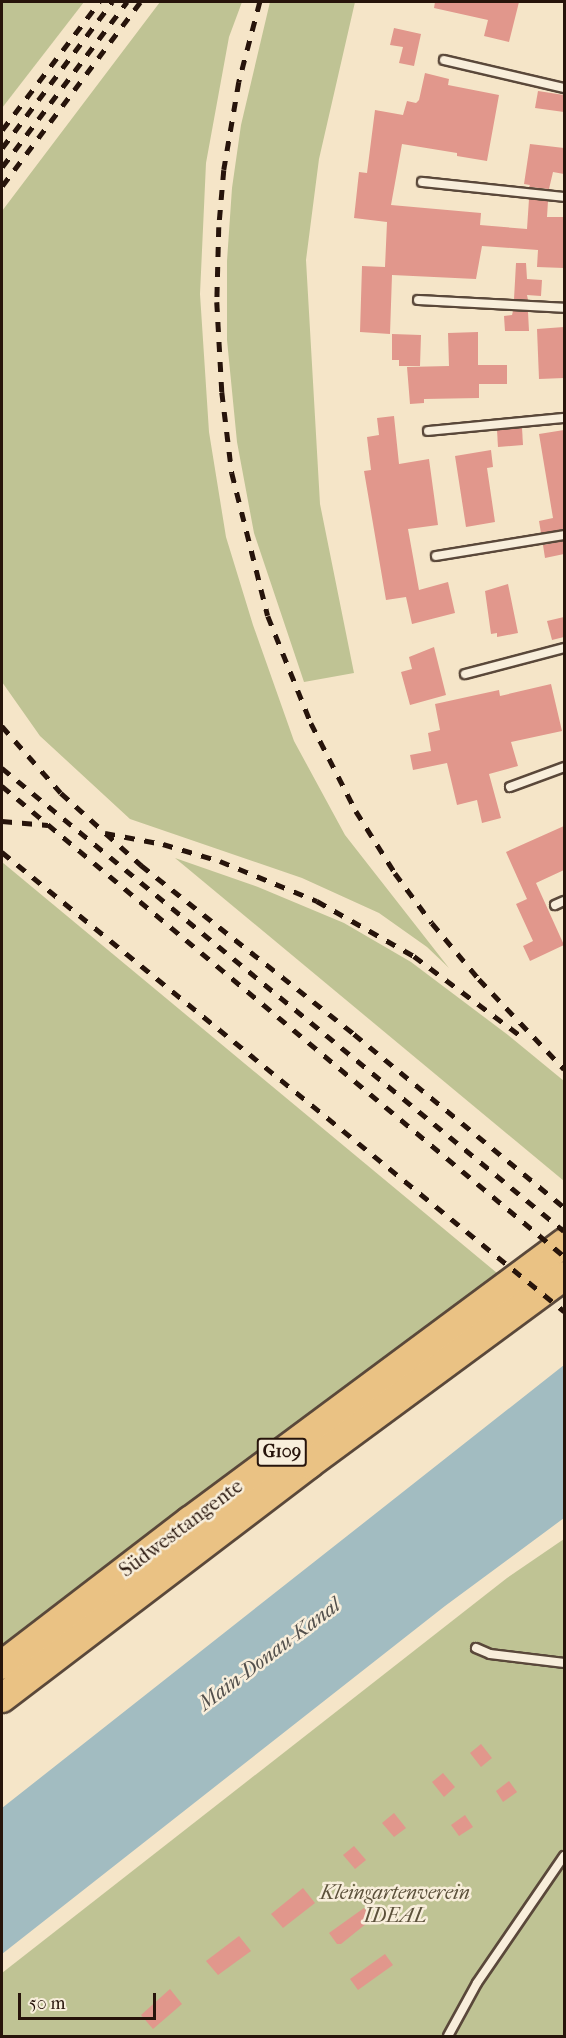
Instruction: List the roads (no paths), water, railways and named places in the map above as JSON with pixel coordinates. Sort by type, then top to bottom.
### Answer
[{"type":"highway","name":"Südwesttangente","points":[[2,1665],[216,1501],[564,1243]]},
{"type":"highway","name":"Südwesttangente","points":[[2,1698],[309,1464],[564,1276]]},
{"type":"lane","points":[[444,60],[564,88]]},
{"type":"lane","points":[[422,182],[564,197]]},
{"type":"lane","points":[[418,300],[564,308]]},
{"type":"lane","points":[[428,431],[564,418]]},
{"type":"lane","points":[[436,556],[564,535]]},
{"type":"lane","points":[[465,674],[564,648]]},
{"type":"lane","points":[[510,787],[564,767]]},
{"type":"lane","points":[[555,905],[564,901]]},
{"type":"lane","points":[[476,1648],[490,1654],[564,1663]]},
{"type":"lane","points":[[448,2037],[477,1983],[564,1856]]},
{"type":"water","name":"Main-Donau-Kanal","points":[[564,1365],[564,1518],[445,1606],[2,1954],[2,1808]]},
{"type":"railway","points":[[2,130],[99,2]]},
{"type":"railway","points":[[2,148],[112,2]]},
{"type":"railway","points":[[2,167],[127,2]]},
{"type":"railway","points":[[2,186],[140,2]]},
{"type":"railway","points":[[260,2],[239,82],[224,170],[219,227],[217,302],[222,392],[232,473],[268,616],[311,723],[356,811],[395,873],[432,923],[479,979],[564,1069]]},
{"type":"railway","points":[[2,726],[61,793],[141,865],[354,1034],[564,1207]]},
{"type":"railway","points":[[2,768],[564,1231]]},
{"type":"railway","points":[[2,786],[564,1256]]},
{"type":"railway","points":[[2,821],[48,825]]},
{"type":"railway","points":[[105,833],[163,844],[220,861],[317,901],[414,956],[525,1039]]},
{"type":"railway","points":[[2,852],[564,1311]]},
{"type":"park label","name":"Kleingartenverein IDEAL","points":[[395,1904]]}]
